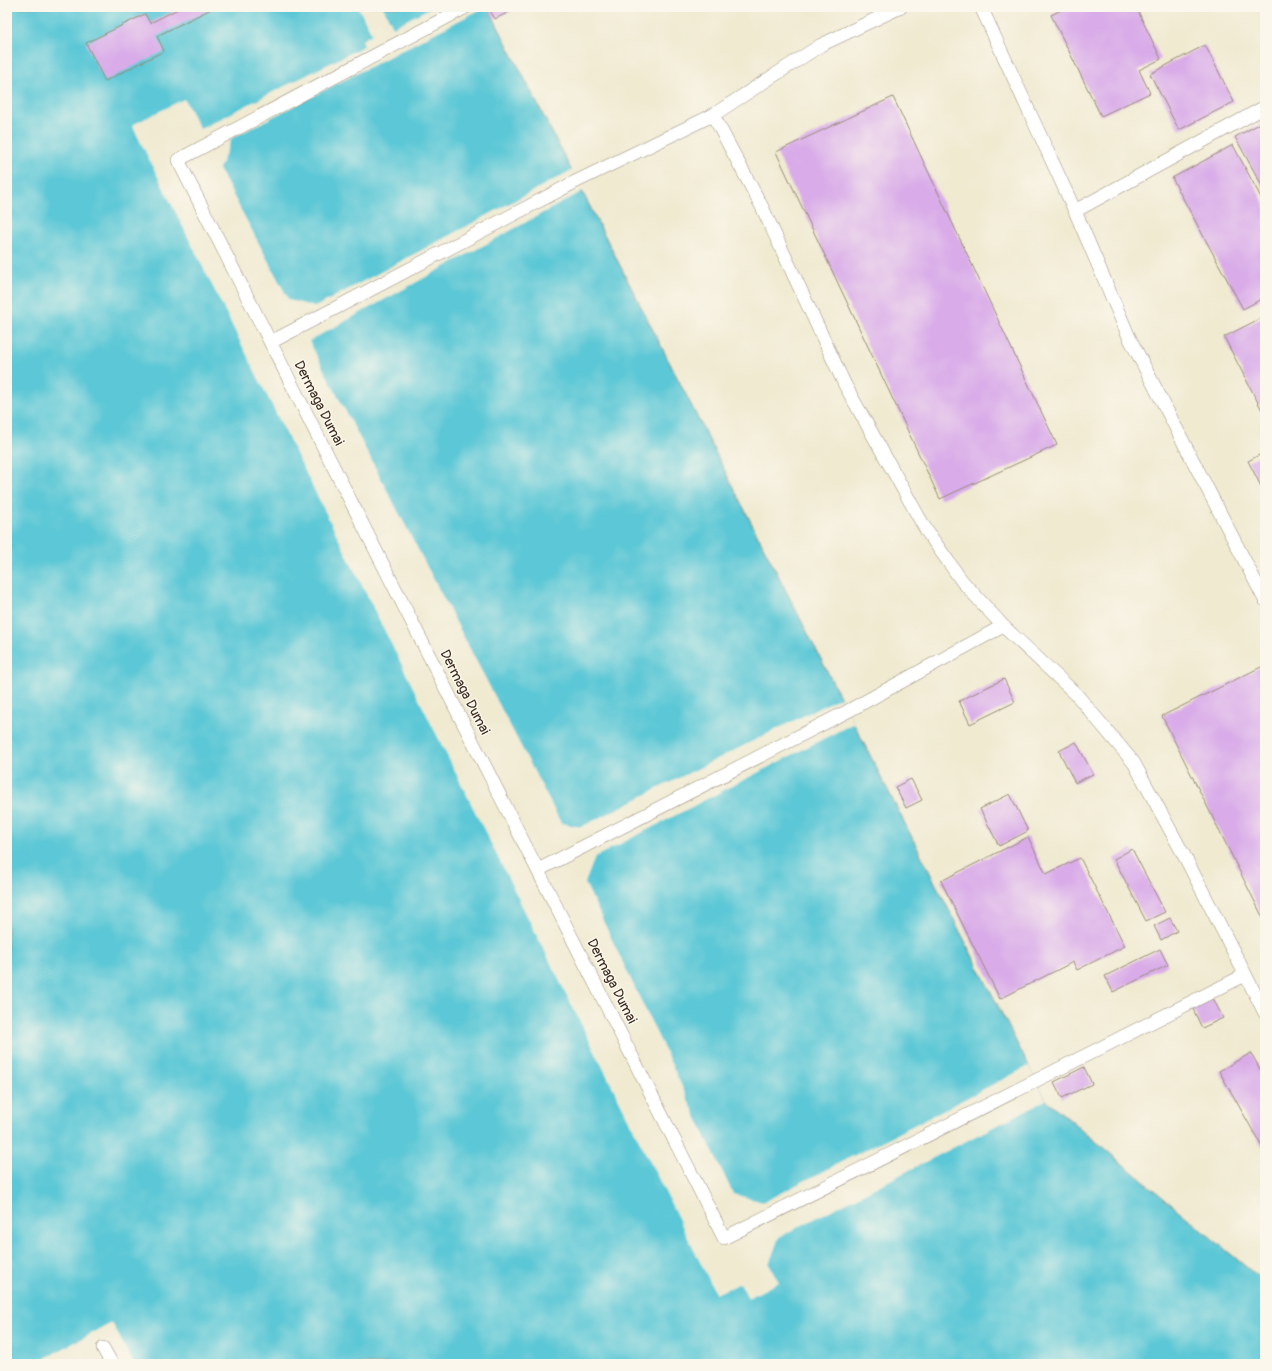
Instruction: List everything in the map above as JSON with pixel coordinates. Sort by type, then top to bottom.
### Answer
[{"type":"lane","name":"Dermaga Dumai","points":[[466,7],[178,160],[724,1238],[1246,975]]},
{"type":"lane","points":[[270,342],[577,181],[713,115],[821,45],[901,7]]},
{"type":"lane","points":[[981,7],[1075,211],[1129,337],[1265,600]]},
{"type":"lane","points":[[1075,211],[1265,108]]},
{"type":"lane","points":[[713,115],[762,207],[844,385],[922,523],[962,581],[1003,626],[1076,694],[1134,763],[1187,861],[1265,1012]]},
{"type":"lane","points":[[538,870],[848,711],[1003,626]]},
{"type":"lane","points":[[103,1348],[112,1364]]},
{"type":"water","points":[[7,7],[488,7],[1046,1100],[1263,1281],[1265,1287],[1265,1364],[7,1364]]},
{"type":"pier","points":[[358,7],[383,7],[393,27],[432,7],[485,7],[232,138],[219,169],[289,300],[315,307],[572,170],[583,191],[309,341],[561,823],[581,827],[841,697],[854,723],[595,857],[585,883],[733,1194],[763,1202],[1029,1066],[1046,1100],[779,1237],[769,1264],[779,1282],[748,1298],[740,1283],[716,1294],[132,125],[184,99],[200,129],[364,46],[362,40],[372,34]]},
{"type":"pier","points":[[112,1323],[134,1364],[48,1364],[45,1358]]},
{"type":"building","points":[[182,7],[215,7],[157,36],[164,51],[105,81],[86,43],[145,14],[150,23]]},
{"type":"building","points":[[488,7],[519,7],[495,19]]},
{"type":"building","points":[[1067,7],[1136,7],[1161,59],[1139,70],[1150,93],[1101,116],[1051,15]]},
{"type":"building","points":[[1205,45],[1234,102],[1179,130],[1150,74]]},
{"type":"building","points":[[893,97],[1057,445],[940,499],[776,152]]},
{"type":"building","points":[[1265,121],[1265,191],[1235,137]]},
{"type":"building","points":[[1233,145],[1265,205],[1265,297],[1243,309],[1172,178]]},
{"type":"building","points":[[1265,316],[1265,416],[1224,337]]},
{"type":"building","points":[[1265,452],[1265,494],[1248,461]]},
{"type":"building","points":[[1265,665],[1265,922],[1162,716]]},
{"type":"building","points":[[1004,679],[1015,702],[970,724],[959,701]]},
{"type":"building","points":[[1076,742],[1093,774],[1075,783],[1059,751]]},
{"type":"building","points":[[911,779],[922,800],[906,808],[895,787]]},
{"type":"building","points":[[1010,794],[1028,831],[999,846],[980,809]]},
{"type":"building","points":[[1028,837],[1046,874],[1080,858],[1125,946],[1077,970],[1073,962],[1000,999],[941,881]]},
{"type":"building","points":[[1132,849],[1165,912],[1146,921],[1114,859]]},
{"type":"building","points":[[1170,918],[1177,931],[1161,940],[1154,926]]},
{"type":"building","points":[[1160,949],[1168,965],[1113,992],[1105,976]]},
{"type":"building","points":[[1213,998],[1223,1018],[1202,1028],[1192,1007]]},
{"type":"building","points":[[1251,1053],[1265,1078],[1265,1152],[1219,1071]]},
{"type":"building","points":[[1084,1067],[1092,1084],[1062,1098],[1054,1082]]}]
